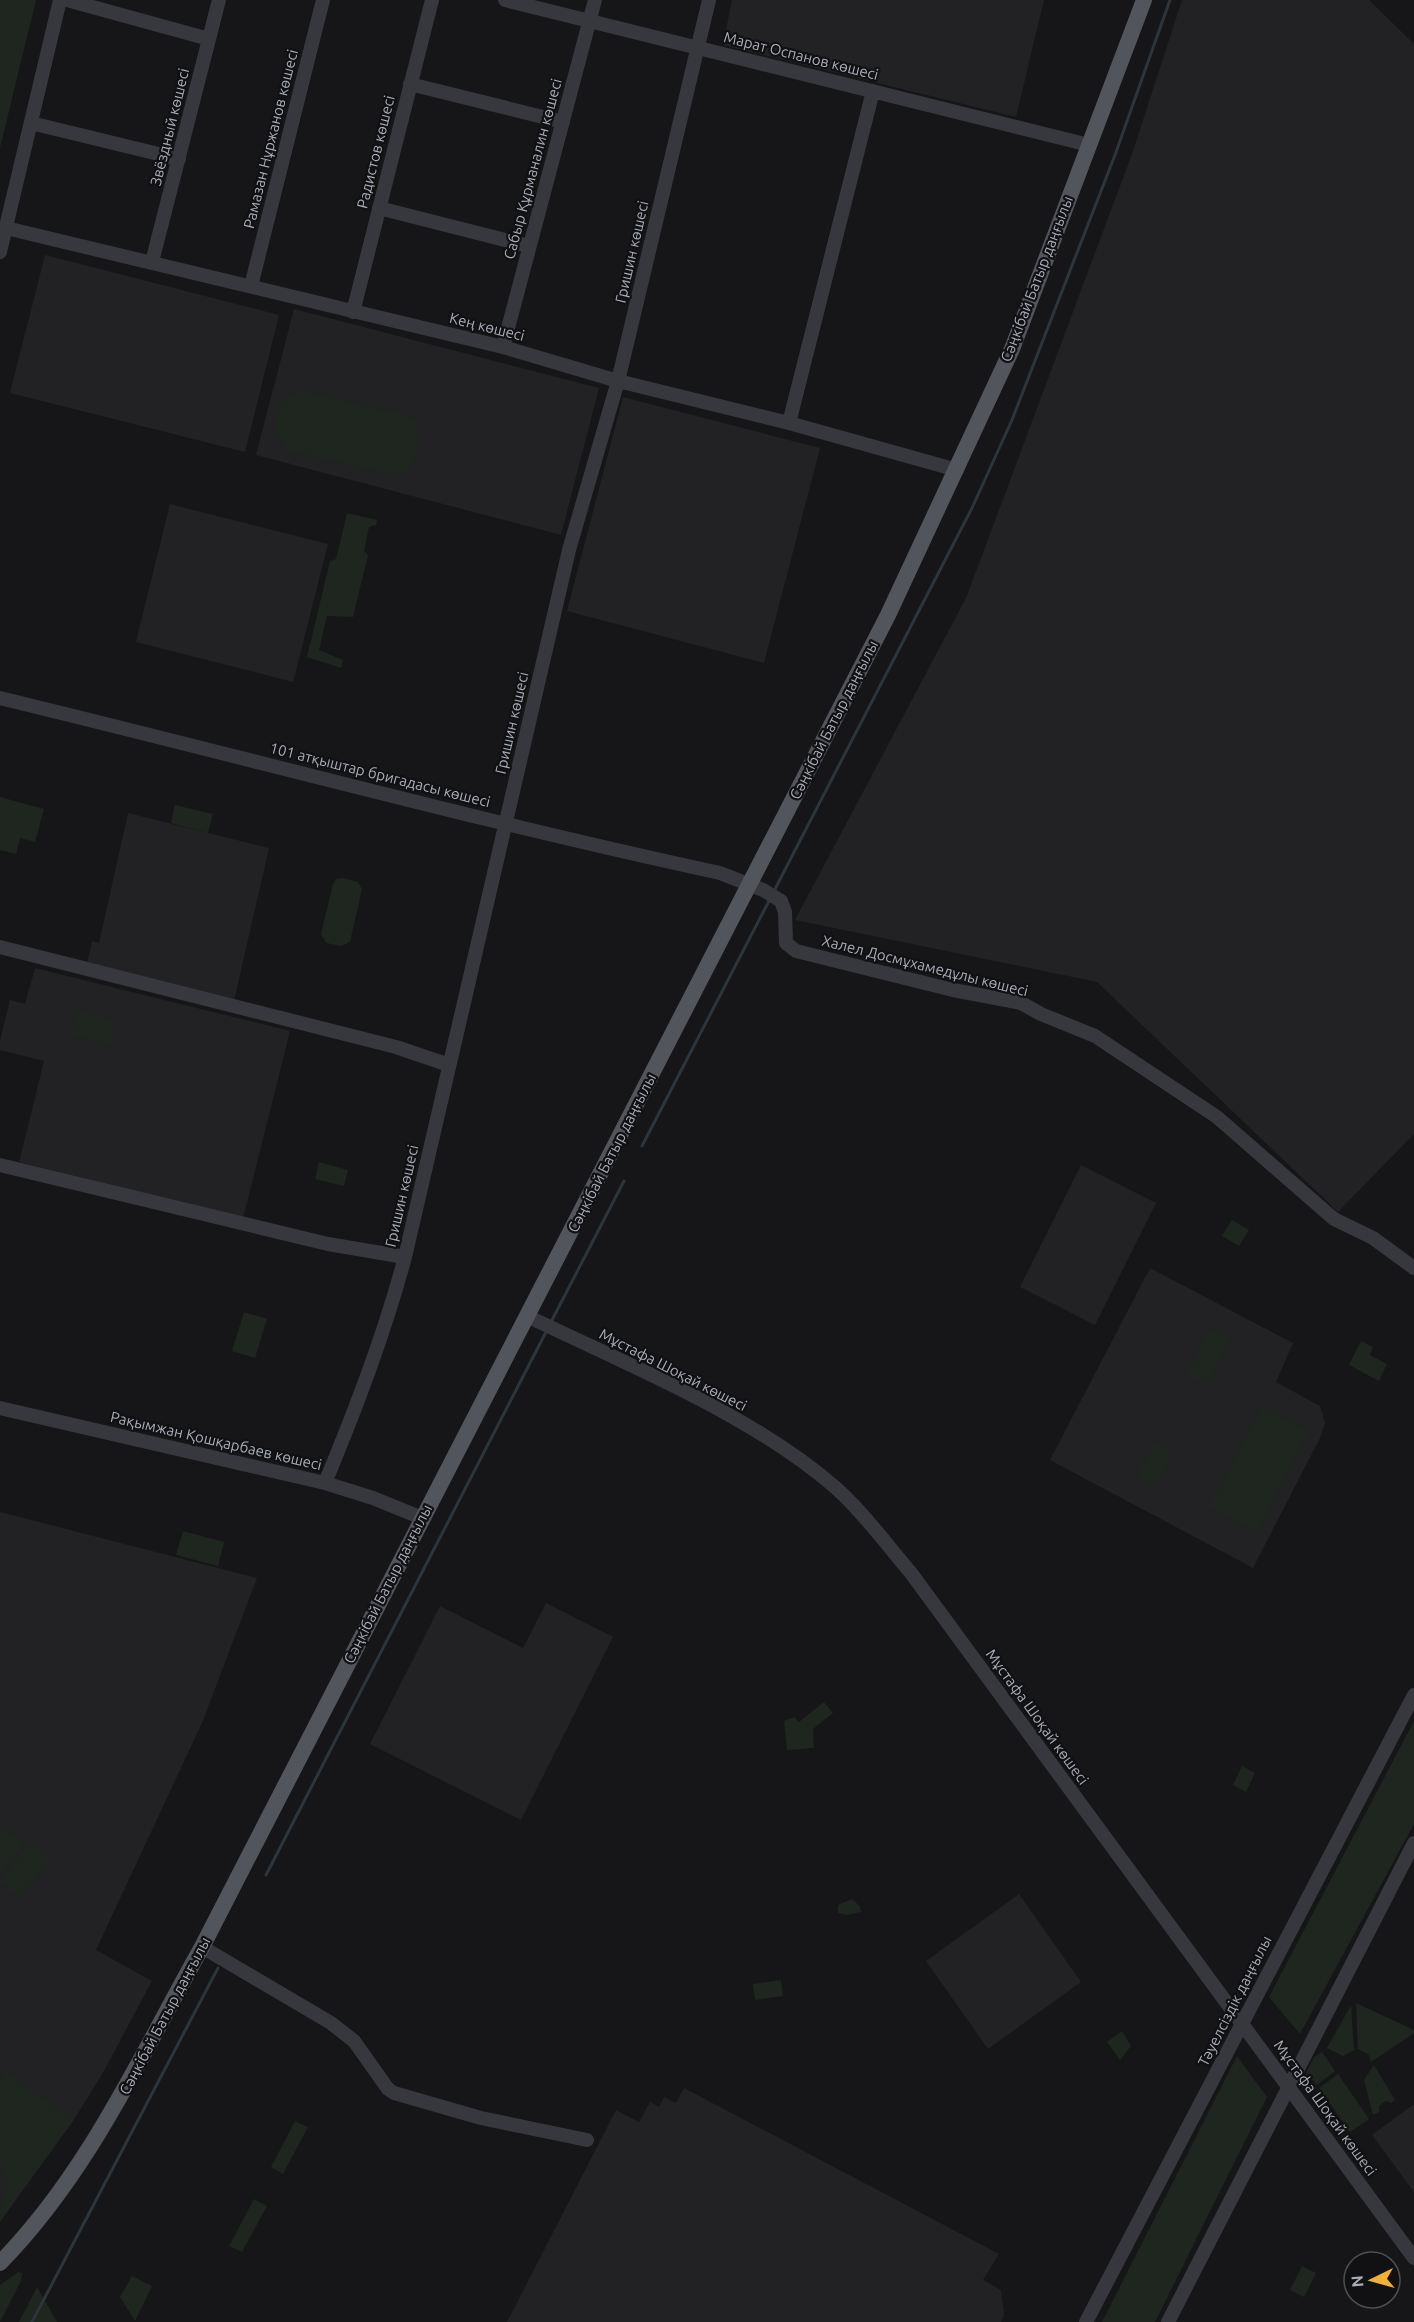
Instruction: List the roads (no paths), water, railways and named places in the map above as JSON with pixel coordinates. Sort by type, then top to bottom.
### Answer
[{"type":"main road","name":"Сәңкібай Батыр даңғылы","points":[[0,2263],[71,2178],[122,2097],[202,1947],[527,1316],[763,890],[1012,349],[1144,0]]},
{"type":"street","points":[[0,252],[60,0]]},
{"type":"street","points":[[67,0],[209,39]]},
{"type":"street","name":"Звёздный көшесі","points":[[152,262],[219,0]]},
{"type":"street","name":"Рамазан Нұржанов көшесі","points":[[251,286],[323,0]]},
{"type":"street","name":"Радистов көшесі","points":[[353,312],[432,0]]},
{"type":"street","name":"Марат Оспанов көшесі","points":[[505,0],[1089,145]]},
{"type":"street","name":"Сабыр Құрманалин көшесі","points":[[502,347],[595,0]]},
{"type":"street","name":"Гришин көшесі","points":[[325,1483],[365,1388],[405,1257],[569,549],[618,381],[709,0]]},
{"type":"street","points":[[410,84],[563,122]]},
{"type":"street","points":[[789,423],[873,91]]},
{"type":"street","points":[[31,123],[179,159]]},
{"type":"street","points":[[379,208],[529,246]]},
{"type":"street","name":"Кең көшесі","points":[[6,228],[502,347],[618,381],[789,423],[957,470]]},
{"type":"street","name":"101 атқыштар бригадасы көшесі","points":[[0,698],[288,767],[506,824],[720,873],[763,890]]},
{"type":"street","name":"Халел Досмұхамедұлы көшесі","points":[[763,890],[781,900],[785,912],[786,943],[796,951],[953,990],[1021,1003],[1041,1014],[1095,1036],[1217,1117],[1334,1218],[1372,1238],[1414,1268]]},
{"type":"street","points":[[0,946],[383,1044],[449,1065]]},
{"type":"street","points":[[0,1165],[328,1244],[405,1257]]},
{"type":"street","name":"Мұстафа Шоқай көшесі","points":[[527,1316],[747,1426],[794,1456],[836,1488],[911,1573],[1414,2258]]},
{"type":"street","name":"Рақымжан Қошқарбаев көшесі","points":[[0,1408],[325,1483],[373,1498],[422,1518]]},
{"type":"street","name":"Тәуелсіздік даңғылы","points":[[1086,2322],[1414,1695]]},
{"type":"street","points":[[1168,2322],[1414,1843]]},
{"type":"street","points":[[202,1947],[331,2023],[354,2042],[388,2089],[394,2093],[482,2118],[587,2140]]},
{"type":"waterway","points":[[774,891],[972,508],[1012,420],[1115,155],[1170,0]]},
{"type":"waterway","points":[[642,1146],[770,899]]},
{"type":"waterway","points":[[550,1324],[624,1181]]},
{"type":"waterway","points":[[266,1875],[547,1330]]},
{"type":"waterway","points":[[32,2322],[218,1968]]}]
